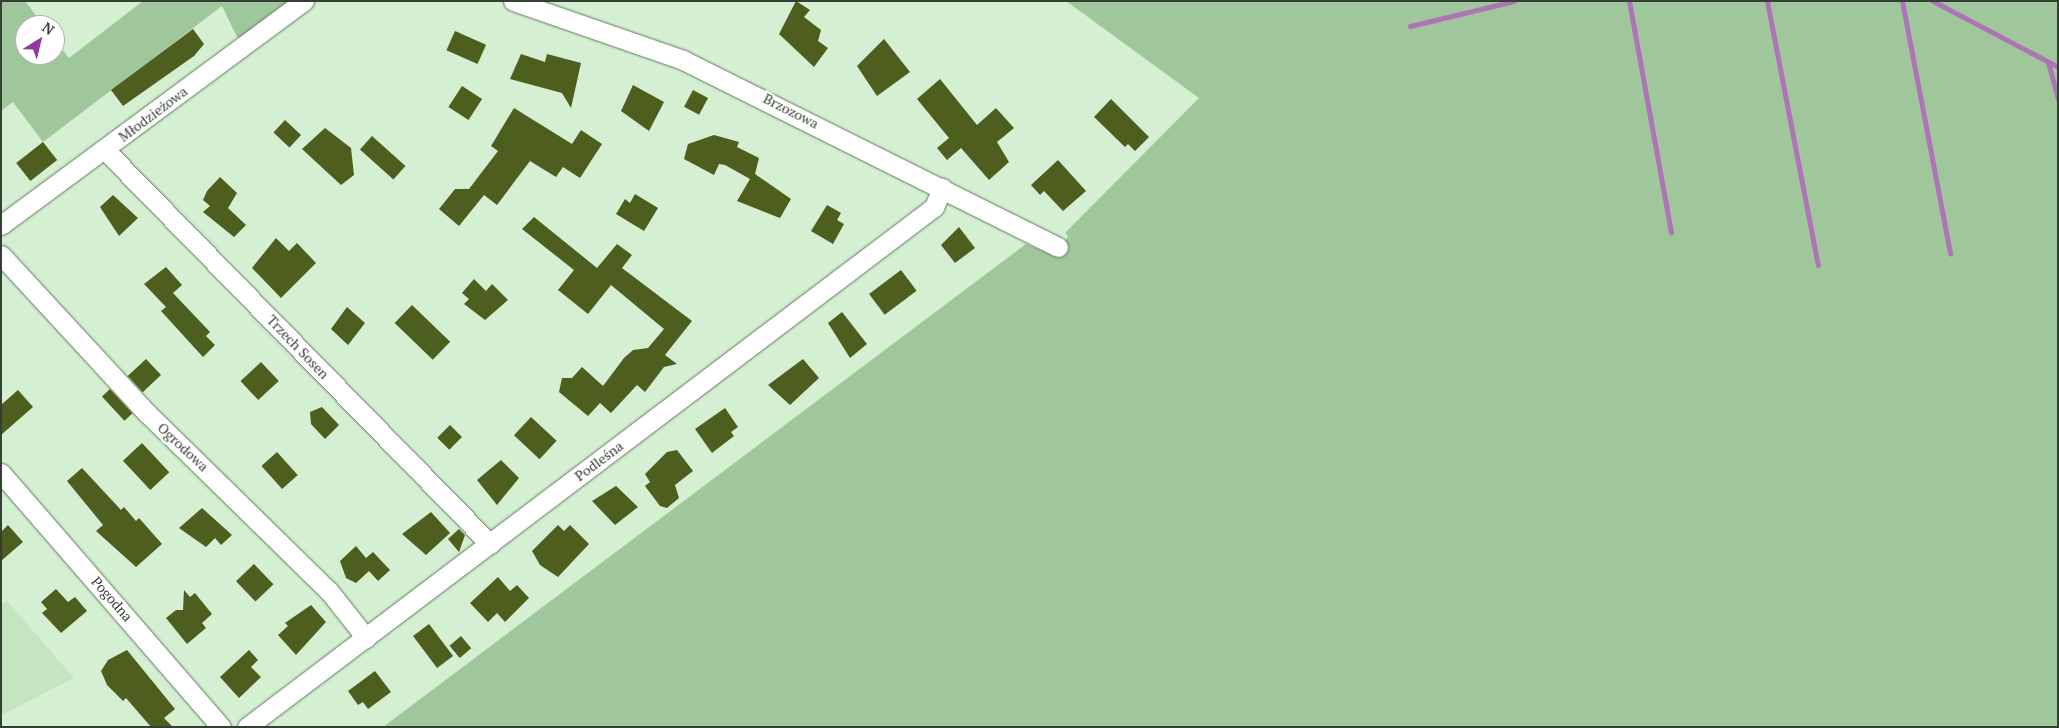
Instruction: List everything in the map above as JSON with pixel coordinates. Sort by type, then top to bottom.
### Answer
[{"type":"street","name":"Młodzieżowa","points":[[1,225],[105,150],[304,1]]},
{"type":"street","name":"Brzozowa","points":[[513,1],[683,60],[1058,247]]},
{"type":"street","name":"Trzech Sosen","points":[[105,150],[490,544]]},
{"type":"street","name":"Podleśna","points":[[247,727],[934,207],[942,188]]},
{"type":"street","name":"Ogrodowa","points":[[1,255],[146,413],[322,584],[366,638]]},
{"type":"street","name":"Pogodna","points":[[1,473],[221,727]]},
{"type":"shaded area","points":[[1,1],[25,1],[36,15],[15,15],[15,65],[65,65],[65,53],[69,58],[143,1],[292,1],[239,41],[222,6],[43,142],[13,102],[1,111]]},
{"type":"shaded area","points":[[1066,1],[2058,1],[2058,727],[383,727],[1026,244],[1057,257],[1068,236],[1065,233],[1199,98]]},
{"type":"shaded area","points":[[7,601],[74,678],[1,715],[1,604]]},
{"type":"building","points":[[796,1],[810,10],[804,17],[821,30],[818,41],[828,48],[814,67],[779,34]]},
{"type":"building","points":[[193,29],[204,44],[194,56],[123,106],[111,90]]},
{"type":"building","points":[[455,31],[486,45],[478,64],[446,50]]},
{"type":"building","points":[[884,39],[910,72],[877,96],[857,66]]},
{"type":"building","points":[[521,54],[545,62],[547,54],[581,63],[571,108],[562,93],[510,79]]},
{"type":"building","points":[[940,79],[977,125],[996,108],[1014,128],[997,142],[1009,162],[989,180],[961,148],[947,160],[937,148],[949,138],[917,99]]},
{"type":"building","points":[[633,85],[664,102],[649,131],[621,111]]},
{"type":"building","points":[[462,86],[482,99],[469,120],[448,107]]},
{"type":"building","points":[[693,90],[708,98],[699,115],[684,107]]},
{"type":"building","points":[[1111,99],[1149,137],[1135,151],[1128,144],[1125,147],[1094,117]]},
{"type":"building","points":[[514,108],[572,144],[581,130],[602,144],[580,178],[563,167],[556,177],[530,161],[497,205],[484,195],[459,226],[439,209],[455,189],[469,189],[498,151],[491,146]]},
{"type":"building","points":[[285,120],[301,135],[289,147],[273,132]]},
{"type":"building","points":[[325,128],[351,148],[354,175],[341,185],[302,149]]},
{"type":"building","points":[[714,135],[739,142],[737,147],[759,158],[755,174],[791,199],[780,218],[737,201],[750,179],[725,165],[719,164],[714,175],[684,159],[688,144]]},
{"type":"building","points":[[372,136],[405,166],[393,179],[360,149]]},
{"type":"building","points":[[43,142],[57,160],[30,181],[16,163]]},
{"type":"building","points":[[1058,160],[1086,191],[1063,211],[1044,191],[1040,195],[1031,185]]},
{"type":"building","points":[[220,177],[237,193],[228,208],[246,225],[234,237],[203,212],[210,206],[203,200],[207,191]]},
{"type":"building","points":[[635,194],[658,208],[644,231],[616,214],[625,199],[630,203]]},
{"type":"building","points":[[113,195],[138,218],[119,236],[100,207]]},
{"type":"building","points":[[827,205],[841,213],[837,220],[844,224],[833,244],[811,231]]},
{"type":"building","points":[[534,217],[597,268],[617,244],[632,255],[622,268],[692,321],[665,355],[677,364],[664,367],[645,392],[637,385],[611,413],[600,403],[588,416],[559,392],[562,378],[572,378],[582,367],[603,386],[624,358],[633,350],[648,348],[664,329],[611,285],[588,314],[558,290],[574,270],[522,229]]},
{"type":"building","points":[[959,227],[975,248],[955,263],[941,245]]},
{"type":"building","points":[[276,238],[289,251],[297,243],[316,263],[281,298],[252,268]]},
{"type":"building","points":[[166,267],[182,285],[173,293],[210,332],[206,336],[215,345],[203,357],[161,311],[166,307],[144,284]]},
{"type":"building","points":[[901,270],[917,291],[885,315],[869,294]]},
{"type":"building","points":[[474,279],[486,291],[492,284],[508,300],[485,320],[464,304],[469,299],[462,293]]},
{"type":"building","points":[[412,305],[450,342],[433,360],[395,323]]},
{"type":"building","points":[[347,307],[365,323],[348,345],[331,329]]},
{"type":"building","points":[[842,312],[867,344],[850,358],[828,323]]},
{"type":"building","points":[[146,359],[161,375],[143,392],[128,376]]},
{"type":"building","points":[[803,359],[819,378],[790,405],[768,385]]},
{"type":"building","points":[[261,362],[279,381],[258,400],[241,381]]},
{"type":"building","points":[[110,389],[133,413],[124,421],[102,397]]},
{"type":"building","points":[[18,390],[33,407],[1,435],[1,405]]},
{"type":"building","points":[[322,407],[339,425],[325,439],[311,424],[310,412]]},
{"type":"building","points":[[725,408],[738,427],[731,432],[734,436],[712,453],[695,429]]},
{"type":"building","points":[[531,417],[557,441],[540,459],[514,435]]},
{"type":"building","points":[[450,425],[462,437],[449,450],[437,438]]},
{"type":"building","points":[[142,443],[169,472],[150,490],[123,461]]},
{"type":"building","points":[[677,450],[693,471],[675,485],[679,498],[667,508],[660,506],[645,486],[650,482],[645,474],[667,452]]},
{"type":"building","points":[[277,452],[298,475],[282,489],[261,466]]},
{"type":"building","points":[[501,460],[519,478],[497,505],[477,480]]},
{"type":"building","points":[[82,468],[121,510],[124,507],[136,521],[139,518],[162,544],[136,567],[96,531],[103,525],[67,481]]},
{"type":"building","points":[[616,486],[638,507],[615,525],[592,501]]},
{"type":"building","points":[[202,508],[232,535],[221,545],[215,538],[206,547],[179,528]]},
{"type":"building","points":[[431,512],[450,533],[426,555],[402,534]]},
{"type":"building","points":[[8,525],[23,542],[1,561],[1,532]]},
{"type":"building","points":[[558,525],[564,531],[570,525],[589,544],[558,577],[540,565],[532,551]]},
{"type":"building","points":[[459,529],[465,535],[459,552],[448,539]]},
{"type":"building","points":[[356,546],[366,558],[373,552],[390,570],[378,581],[369,571],[356,583],[346,578],[340,561]]},
{"type":"building","points":[[254,564],[273,584],[255,602],[236,581]]},
{"type":"building","points":[[498,577],[510,591],[517,585],[529,598],[505,622],[497,613],[488,622],[470,603]]},
{"type":"building","points":[[56,589],[68,602],[75,597],[87,611],[61,633],[42,613],[47,609],[41,602]]},
{"type":"building","points":[[184,590],[190,597],[195,593],[212,614],[202,623],[206,628],[187,644],[166,618],[176,610],[183,610]]},
{"type":"building","points":[[311,605],[326,622],[296,655],[278,635],[288,626],[285,623]]},
{"type":"building","points":[[429,624],[453,656],[437,668],[413,636]]},
{"type":"building","points":[[461,636],[471,648],[460,658],[450,646]]},
{"type":"building","points":[[127,650],[175,709],[164,718],[173,727],[151,727],[126,698],[123,701],[107,685],[101,671],[108,660]]},
{"type":"building","points":[[249,650],[258,660],[251,667],[261,677],[239,698],[220,677]]},
{"type":"building","points":[[375,671],[391,692],[368,709],[363,702],[358,705],[348,691]]},
{"type":"waterway","points":[[1410,26],[1514,1]]},
{"type":"waterway","points":[[1629,1],[1671,232]]},
{"type":"waterway","points":[[1767,1],[1818,265]]},
{"type":"waterway","points":[[1902,1],[1950,253]]},
{"type":"waterway","points":[[1933,1],[2058,67]]},
{"type":"waterway","points":[[2048,62],[2058,100]]}]
